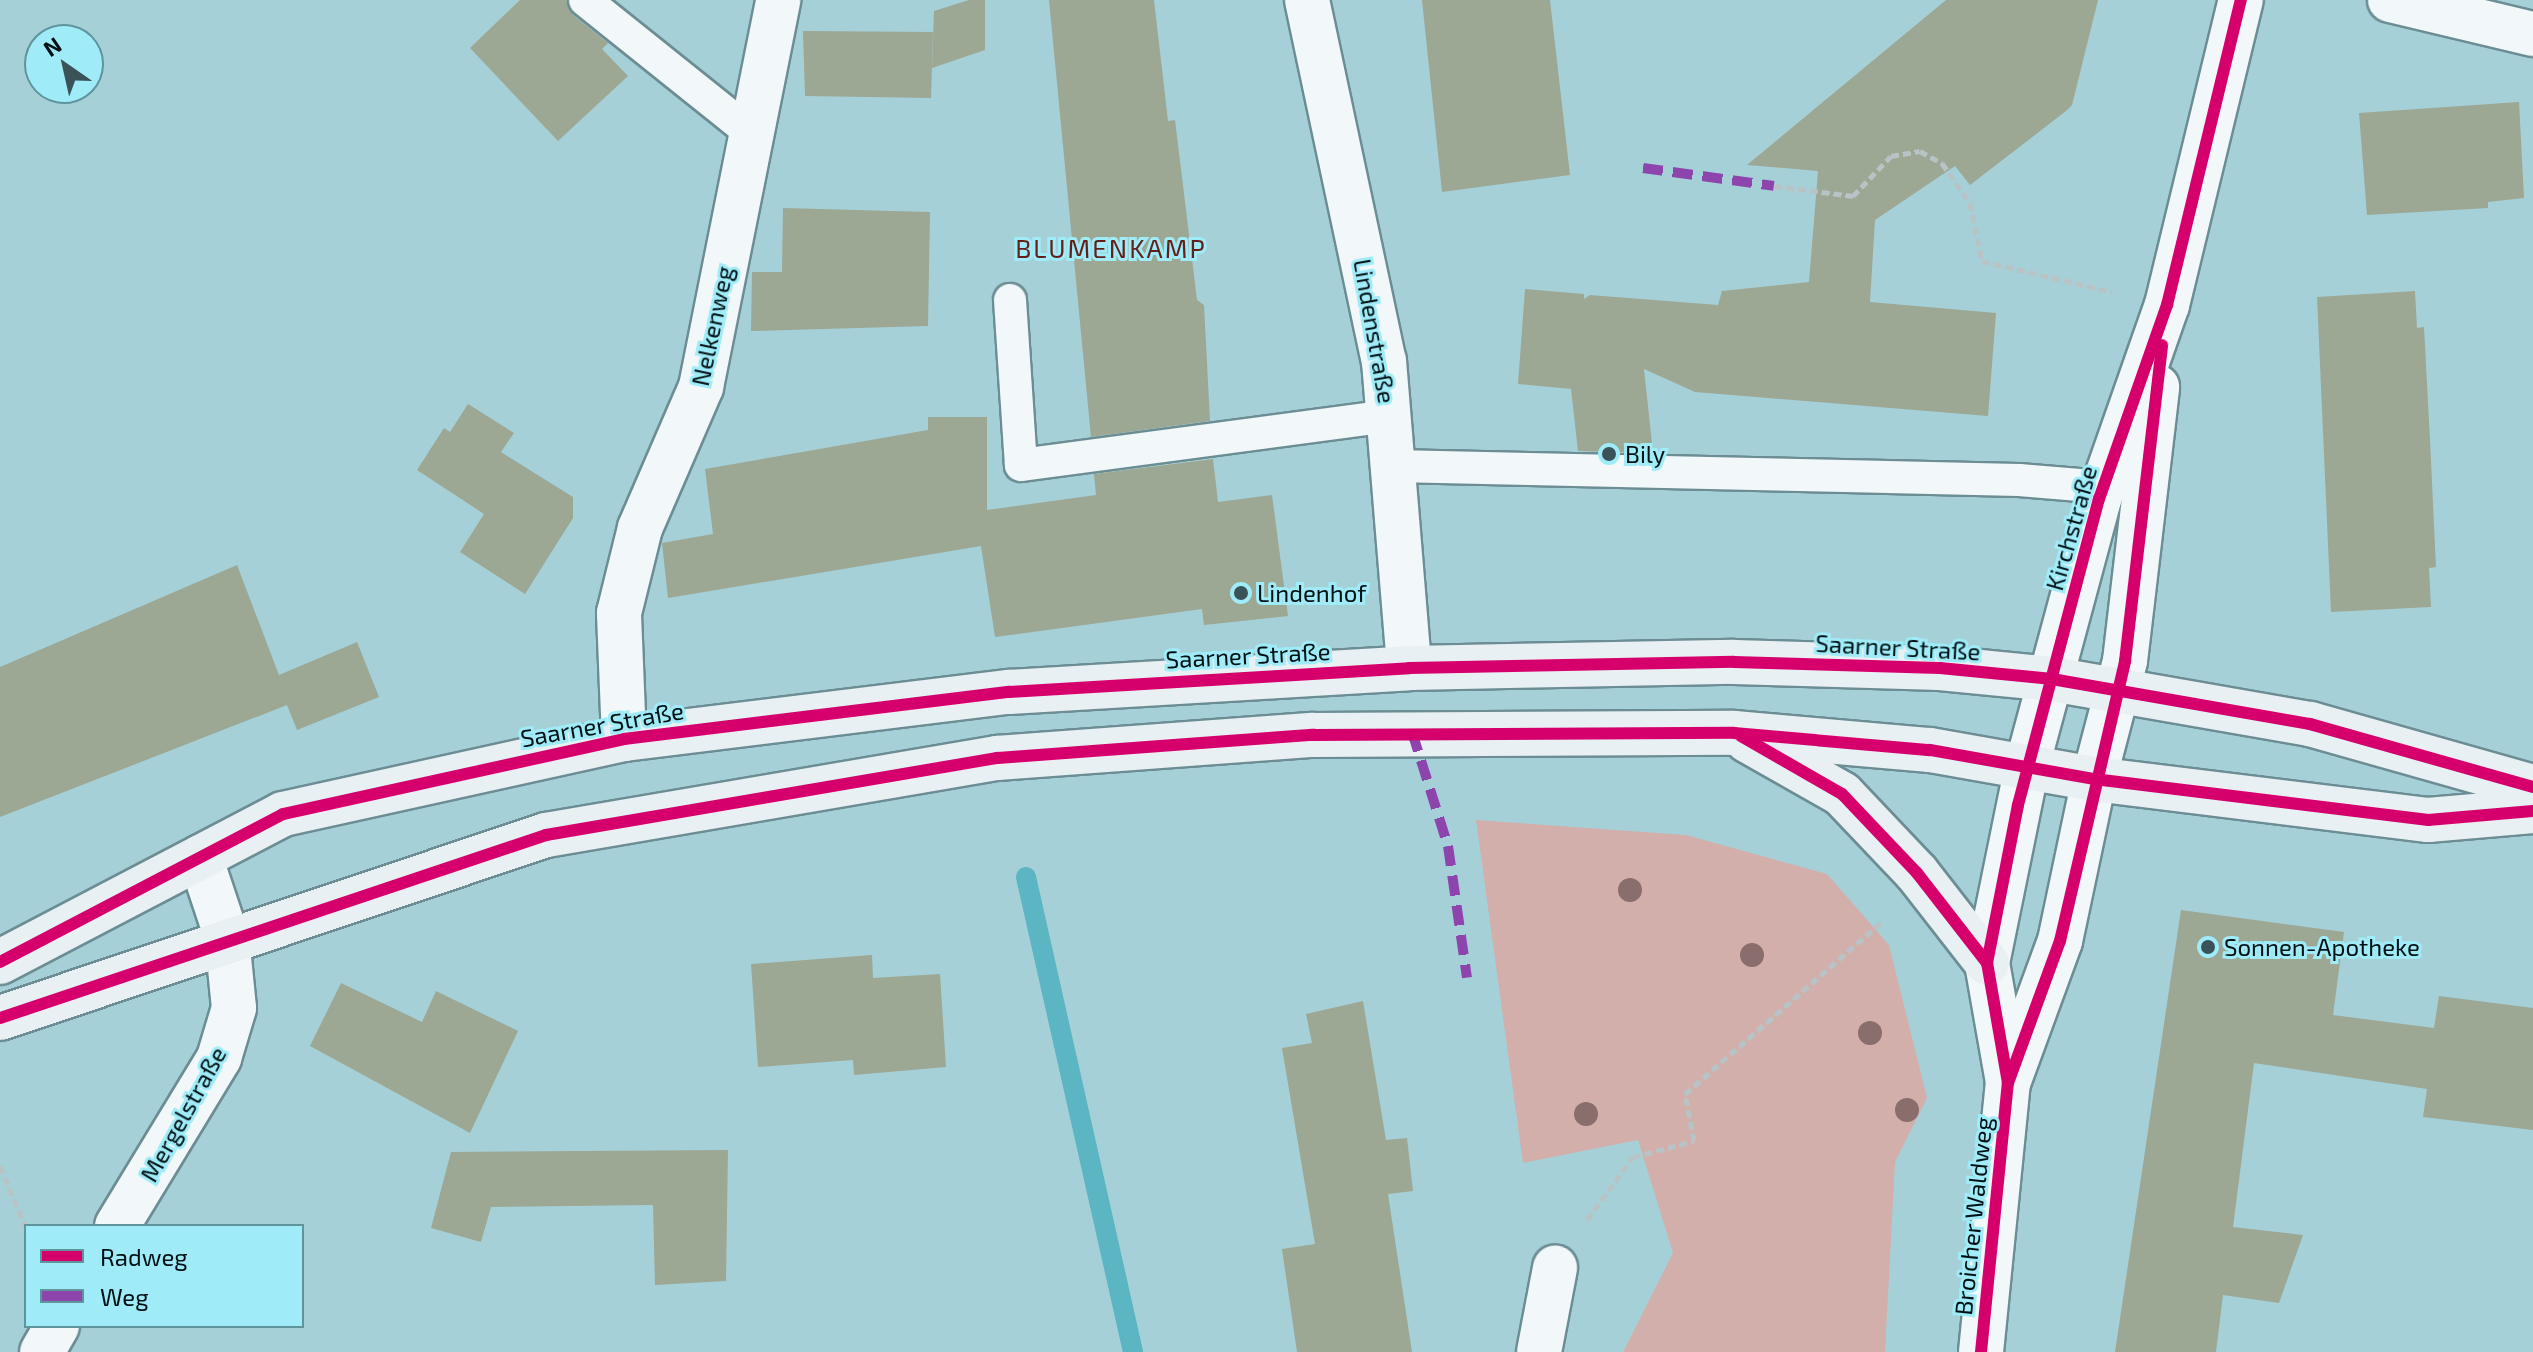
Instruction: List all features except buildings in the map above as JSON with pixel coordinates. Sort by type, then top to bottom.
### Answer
[{"type":"main road","name":"Saarner Straße","points":[[0,962],[283,814],[624,739],[1009,692],[1409,668],[1734,662],[1940,668],[2052,679],[2310,724],[2533,787]]},
{"type":"main road","points":[[1734,733],[1842,794],[1917,873],[1987,963]]},
{"type":"main road","points":[[0,1018],[227,938],[546,835],[997,758],[1313,735],[1734,733],[1874,743],[2094,779],[2428,820],[2533,811]]},
{"type":"street","name":"Nelkenweg","points":[[624,739],[619,613],[640,528],[701,387],[778,0]]},
{"type":"street","name":"Lindenstraße","points":[[1307,0],[1384,361],[1409,668]]},
{"type":"street","name":"Kirchstraße","points":[[2027,766],[2104,487],[2167,305],[2241,0]]},
{"type":"street","points":[[2390,0],[2533,34]]},
{"type":"street","name":"Kirchstraße","points":[[2094,779],[2118,691],[2167,305]]},
{"type":"street","name":"Broicher Waldweg","points":[[2008,1083],[1987,963],[2027,766]]},
{"type":"street","name":"Broicher Waldweg","points":[[1981,1352],[2008,1083],[2060,941],[2094,779]]},
{"type":"street","name":"Mergelstraße","points":[[118,1224],[219,1058],[234,1008],[227,938],[200,857]]},
{"type":"street","points":[[1539,1352],[1555,1268]]},
{"type":"street","points":[[42,1352],[56,1328]]},
{"type":"lane","points":[[585,0],[752,134]]},
{"type":"lane","points":[[1010,300],[1021,465],[1389,416]]},
{"type":"lane","points":[[1394,466],[2019,480],[2104,487]]},
{"type":"path","points":[[1774,186],[1853,196],[1891,156],[1920,151],[1942,163],[1970,203],[1982,261],[2167,305]]},
{"type":"path","points":[[1555,1268],[1633,1157],[1694,1141],[1685,1094],[1891,914]]},
{"type":"path","points":[[0,1166],[24,1224]]},
{"type":"shaded area","points":[[1476,820],[1686,835],[1827,874],[1889,945],[1927,1098],[1895,1162],[1885,1352],[1623,1352],[1673,1253],[1638,1140],[1523,1163]]},
{"type":"waterway","points":[[1026,877],[1133,1352]]},
{"type":"marked path","points":[[1643,168],[1774,186]]},
{"type":"marked path","points":[[1412,732],[1448,846],[1467,978]]},
{"type":"cycle path","points":[[2008,1083],[1987,963],[2018,805],[2099,499],[2167,305],[2241,0]]},
{"type":"cycle path","points":[[1981,1352],[2008,1083],[2060,941],[2125,661],[2162,345]]},
{"type":"cycle path","points":[[0,962],[283,814],[624,739],[1009,692],[1409,668],[1734,662],[1940,668],[2052,679],[2310,724],[2533,787]]},
{"type":"cycle path","points":[[0,1018],[546,835],[997,758],[1313,735],[1734,733],[1930,750],[2094,779],[2428,820],[2533,811]]},
{"type":"cycle path","points":[[1741,736],[1842,794],[1917,873],[1987,963]]},
{"type":"place","name":"Bily","points":[[1609,454]]},
{"type":"place","name":"Lindenhof","points":[[1241,593]]},
{"type":"place","name":"Sonnen-Apotheke","points":[[2208,947]]},
{"type":"district","name":"BLUMENKAMP","points":[[1111,248]]}]
